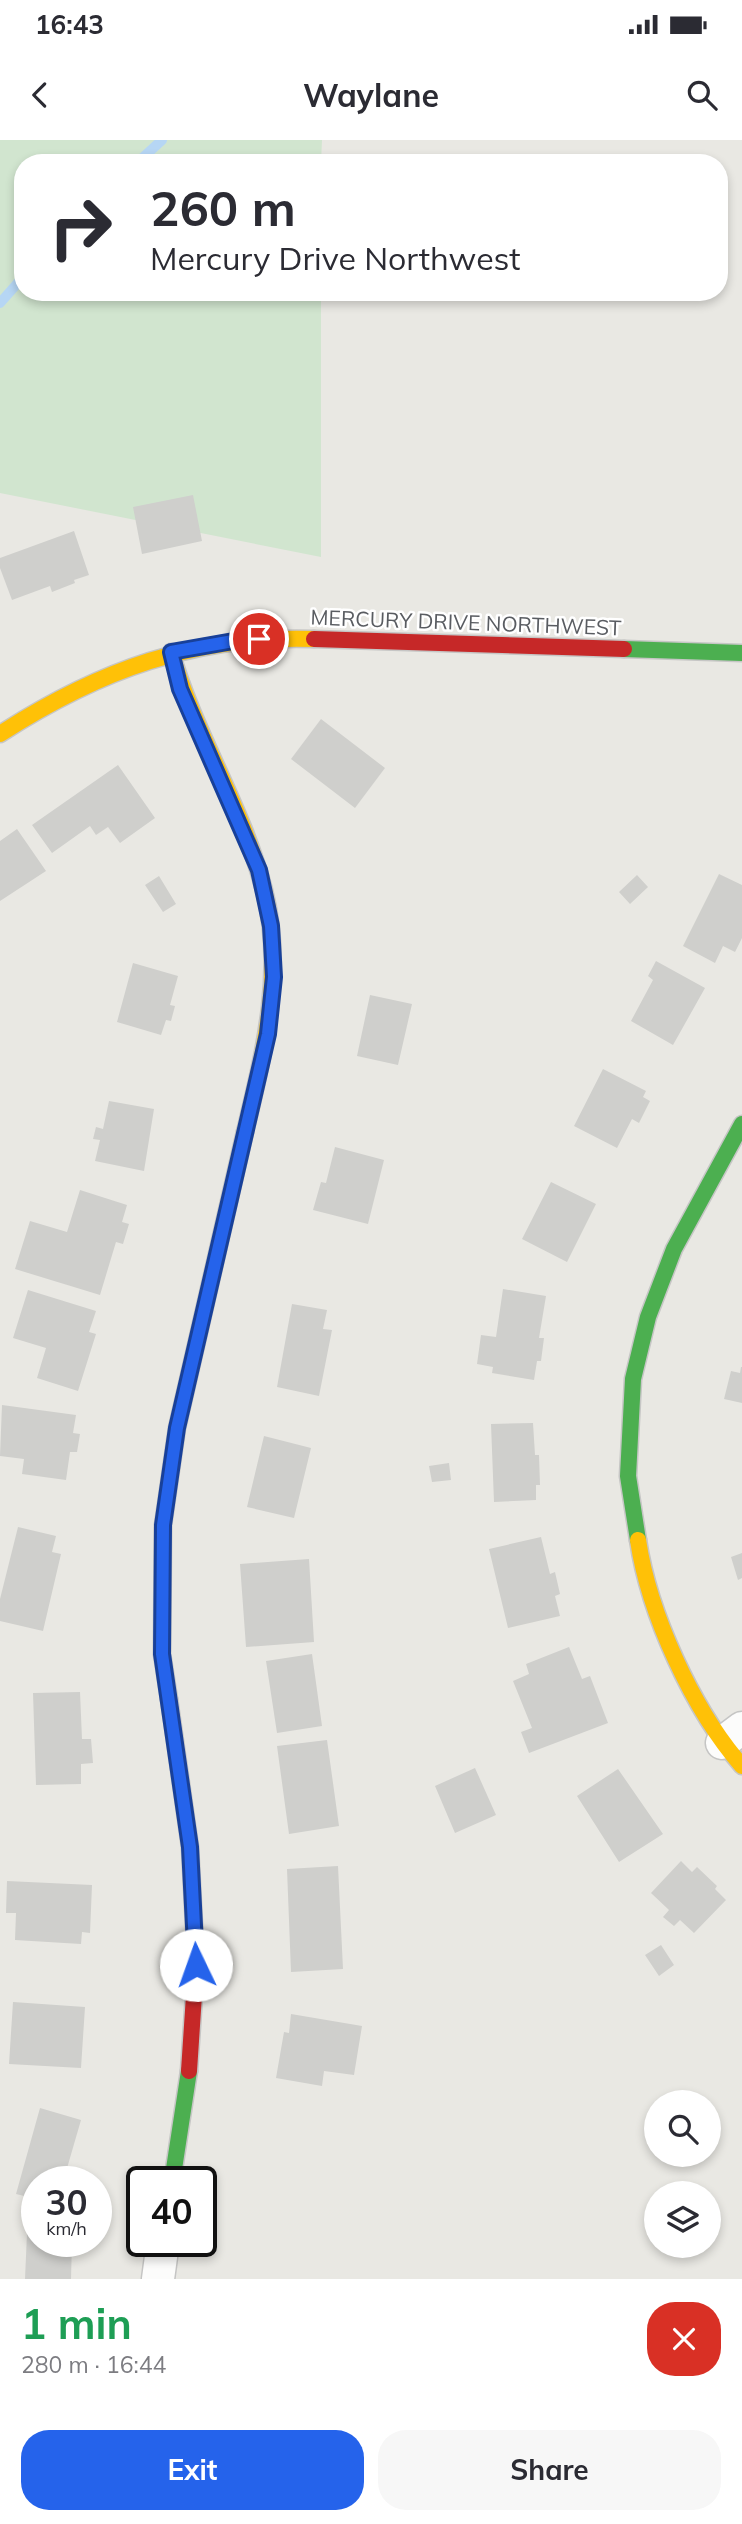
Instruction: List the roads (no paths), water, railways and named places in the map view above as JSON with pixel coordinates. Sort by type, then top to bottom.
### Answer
[{"type":"street","name":"MERCURY DRIVE NORTHWEST","points":[[0,734],[34,711],[101,676],[171,652],[239,640],[298,638],[742,653]]},
{"type":"street","points":[[171,652],[180,689],[259,870],[271,926],[274,977],[268,1034],[177,1428],[163,1525],[162,1654],[190,1847],[196,1965],[189,2069],[174,2166]]},
{"type":"street","points":[[742,1124],[674,1249],[648,1317],[633,1379],[628,1476],[640,1563],[669,1648],[732,1735],[742,1766]]},
{"type":"street","points":[[158,2279],[161,2257]]},
{"type":"waterway","points":[[147,154],[162,140]]},
{"type":"waterway","points":[[0,303],[14,287]]}]
